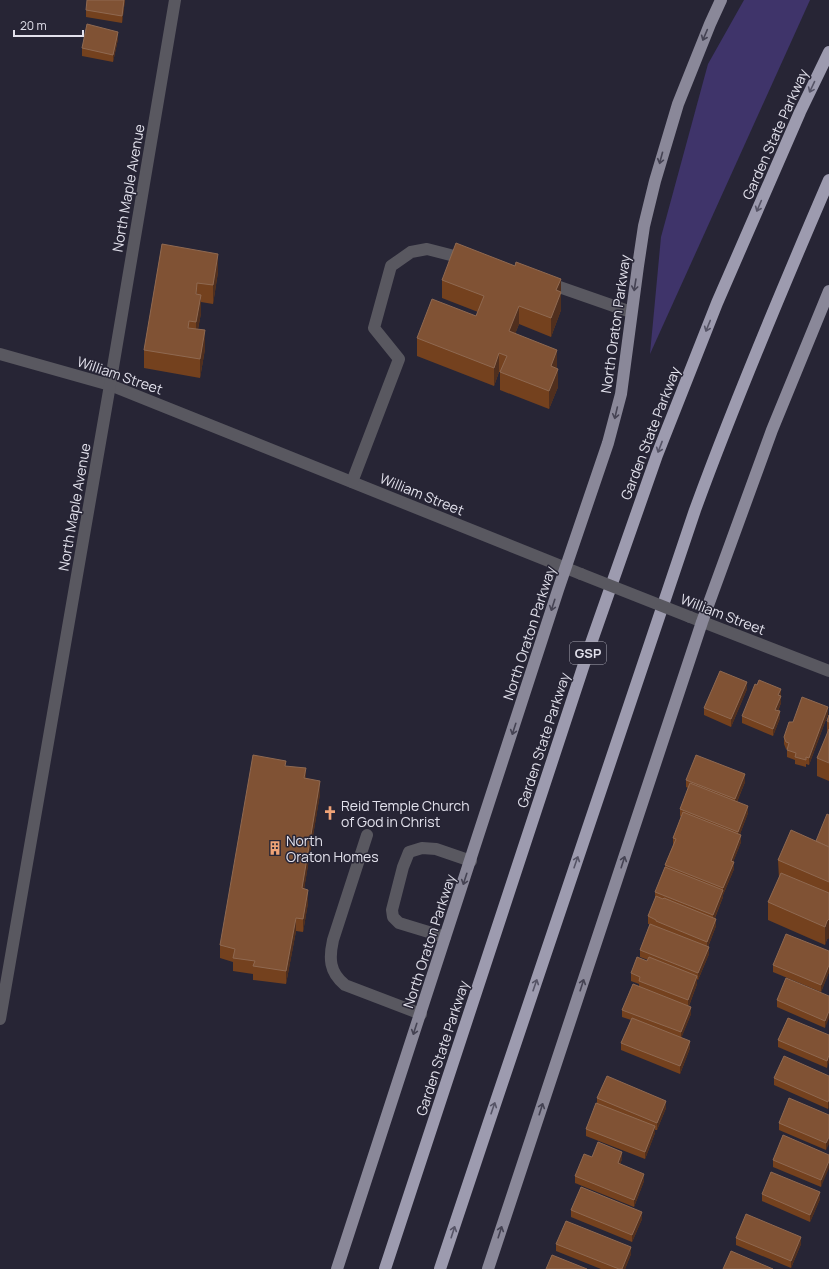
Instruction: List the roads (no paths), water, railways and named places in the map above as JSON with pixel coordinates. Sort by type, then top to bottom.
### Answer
[{"type":"highway","name":"Garden State Parkway","points":[[385,1269],[589,650],[657,455],[717,303],[800,112],[829,52]]},
{"type":"highway","points":[[440,1269],[695,510],[761,340],[829,180]]},
{"type":"main road","name":"North Oraton Parkway","points":[[337,1269],[615,418],[625,369],[630,312],[644,226],[666,141],[678,104],[693,63],[722,0]]},
{"type":"main road","points":[[488,1269],[702,622],[772,430],[829,291]]},
{"type":"street","name":"North Maple Avenue","points":[[0,1019],[175,0]]},
{"type":"street","points":[[352,482],[399,359],[374,328],[391,266],[411,252],[427,249],[478,263]]},
{"type":"street","points":[[536,279],[630,312]]},
{"type":"street","name":"William Street","points":[[0,354],[110,385],[581,574],[829,671]]},
{"type":"street","points":[[367,835],[330,952],[333,972],[345,985],[421,1014]]},
{"type":"street","points":[[445,937],[399,923],[393,917],[392,910],[403,867],[409,852],[422,848],[436,849],[471,861]]},
{"type":"place","name":"Reid Temple Church of God in Christ","points":[[330,813]]},
{"type":"place","name":"North Oraton Homes","points":[[275,848]]}]
